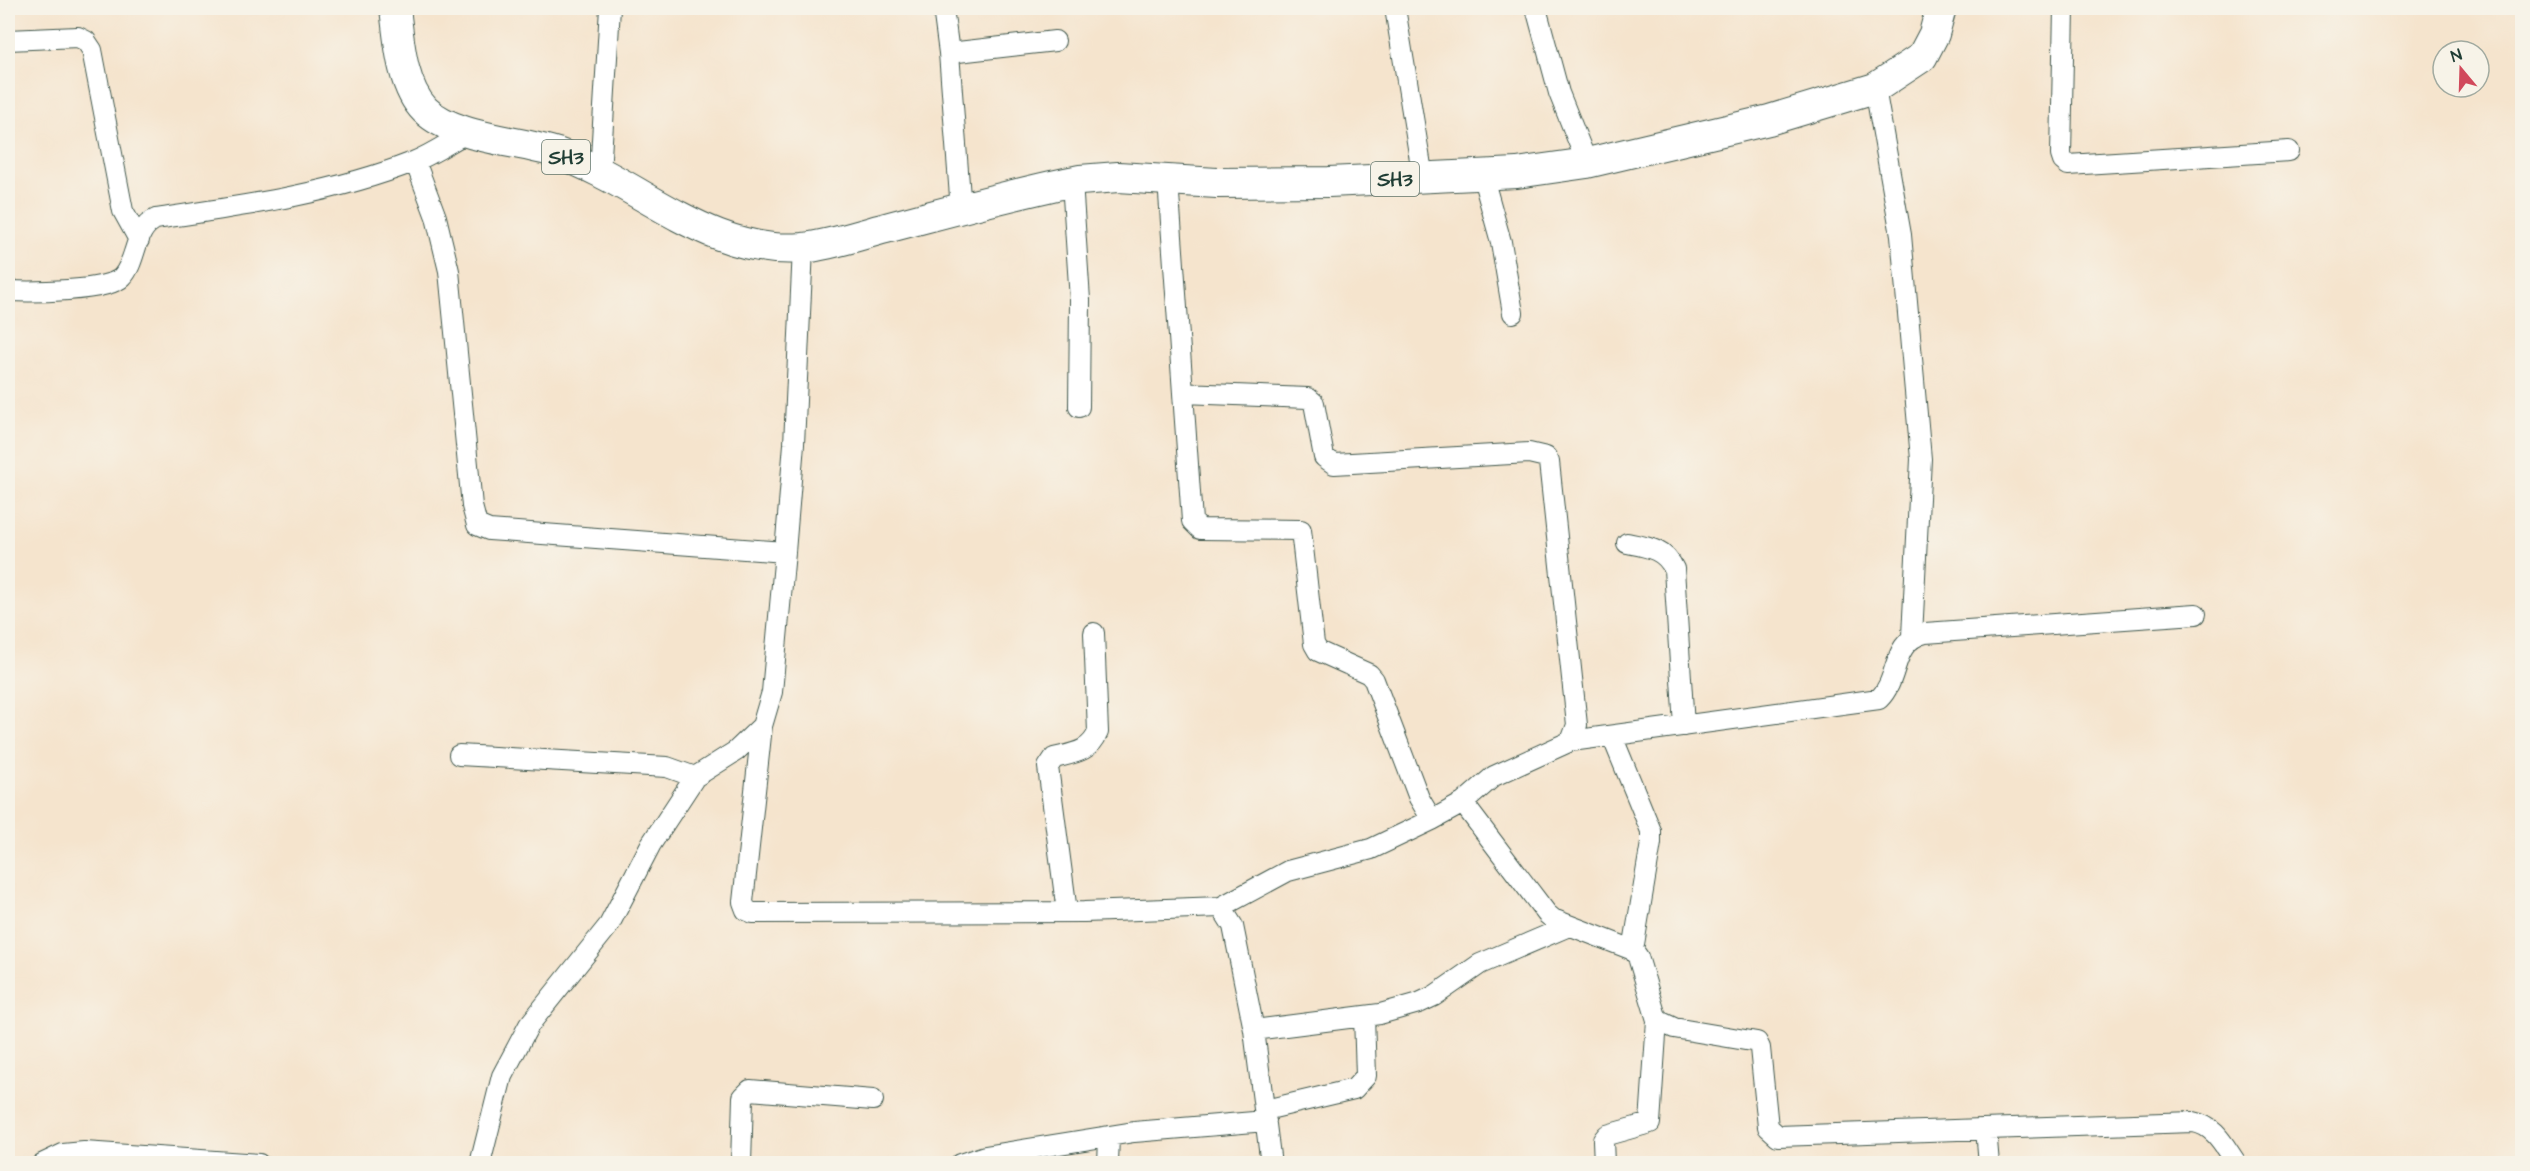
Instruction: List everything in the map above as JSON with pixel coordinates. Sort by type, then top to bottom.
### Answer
[{"type":"main road","name":"SH3","points":[[395,8],[405,68],[418,102],[438,119],[470,131],[535,146],[600,173],[711,233],[738,243],[803,248],[1072,182],[1118,177],[1272,184],[1423,178],[1556,169],[1587,163],[1769,120],[1875,88],[1922,57],[1934,33],[1941,8]]},
{"type":"street","points":[[600,173],[610,8]]},
{"type":"street","points":[[943,8],[949,53],[961,210]]},
{"type":"street","points":[[1395,8],[1423,178]]},
{"type":"street","points":[[1536,8],[1559,93],[1587,163]]},
{"type":"street","points":[[2064,8],[2061,155],[2062,161],[2068,165],[2289,151]]},
{"type":"street","points":[[8,40],[78,37],[86,41],[93,50],[123,211],[139,240]]},
{"type":"street","points":[[949,53],[1055,41]]},
{"type":"street","points":[[1875,88],[1901,235],[1921,459],[1912,636]]},
{"type":"street","points":[[8,291],[76,289],[111,284],[122,277],[144,227],[156,219],[256,204],[356,182],[415,161],[470,131]]},
{"type":"street","points":[[415,161],[436,217],[449,271],[472,506],[477,525],[489,530],[785,552]]},
{"type":"street","points":[[1482,174],[1502,242],[1513,313]]},
{"type":"street","points":[[1168,180],[1192,521],[1200,529],[1301,530],[1314,644],[1318,651],[1369,674],[1374,680],[1419,798],[1432,820]]},
{"type":"street","points":[[1072,182],[1080,300],[1079,407]]},
{"type":"street","points":[[803,248],[794,444],[785,552],[772,692],[762,726],[743,902],[746,910],[753,913],[1067,912],[1221,907],[1288,871],[1371,849],[1463,803],[1494,776],[1572,741],[1879,699],[1886,693],[1903,645],[1912,636],[1924,633],[2196,614]]},
{"type":"street","points":[[1184,393],[1308,398],[1314,403],[1324,457],[1334,464],[1528,453],[1546,457],[1549,462],[1577,725],[1572,741]]},
{"type":"street","points":[[1628,543],[1656,549],[1669,558],[1674,569],[1684,726]]},
{"type":"street","points":[[1067,912],[1048,767],[1054,758],[1084,750],[1094,744],[1098,732],[1095,633]]},
{"type":"street","points":[[480,1164],[502,1076],[529,1025],[609,925],[651,843],[695,777],[736,751],[762,726]]},
{"type":"street","points":[[1612,735],[1650,831],[1651,843],[1633,950]]},
{"type":"street","points":[[459,755],[667,767],[695,777]]},
{"type":"street","points":[[1463,803],[1547,914],[1569,926],[1633,950],[1638,957],[1657,1020],[1650,1123],[1606,1135],[1603,1140],[1604,1164]]},
{"type":"street","points":[[1221,907],[1233,926],[1254,1030],[1272,1164]]},
{"type":"street","points":[[1254,1030],[1364,1016],[1419,1003],[1434,996],[1479,964],[1569,926]]},
{"type":"street","points":[[960,1164],[985,1156],[1109,1136],[1265,1115],[1354,1089],[1363,1082],[1366,1076],[1364,1016]]},
{"type":"street","points":[[1657,1020],[1674,1028],[1757,1042],[1760,1048],[1768,1127],[1778,1136],[2193,1122],[2206,1124],[2214,1131],[2237,1164]]},
{"type":"street","points":[[741,1164],[743,1097],[750,1089],[873,1100]]},
{"type":"street","points":[[1986,1129],[1989,1164]]},
{"type":"street","points":[[1108,1164],[1109,1136]]},
{"type":"street","points":[[42,1164],[63,1154],[84,1152],[259,1164]]}]
